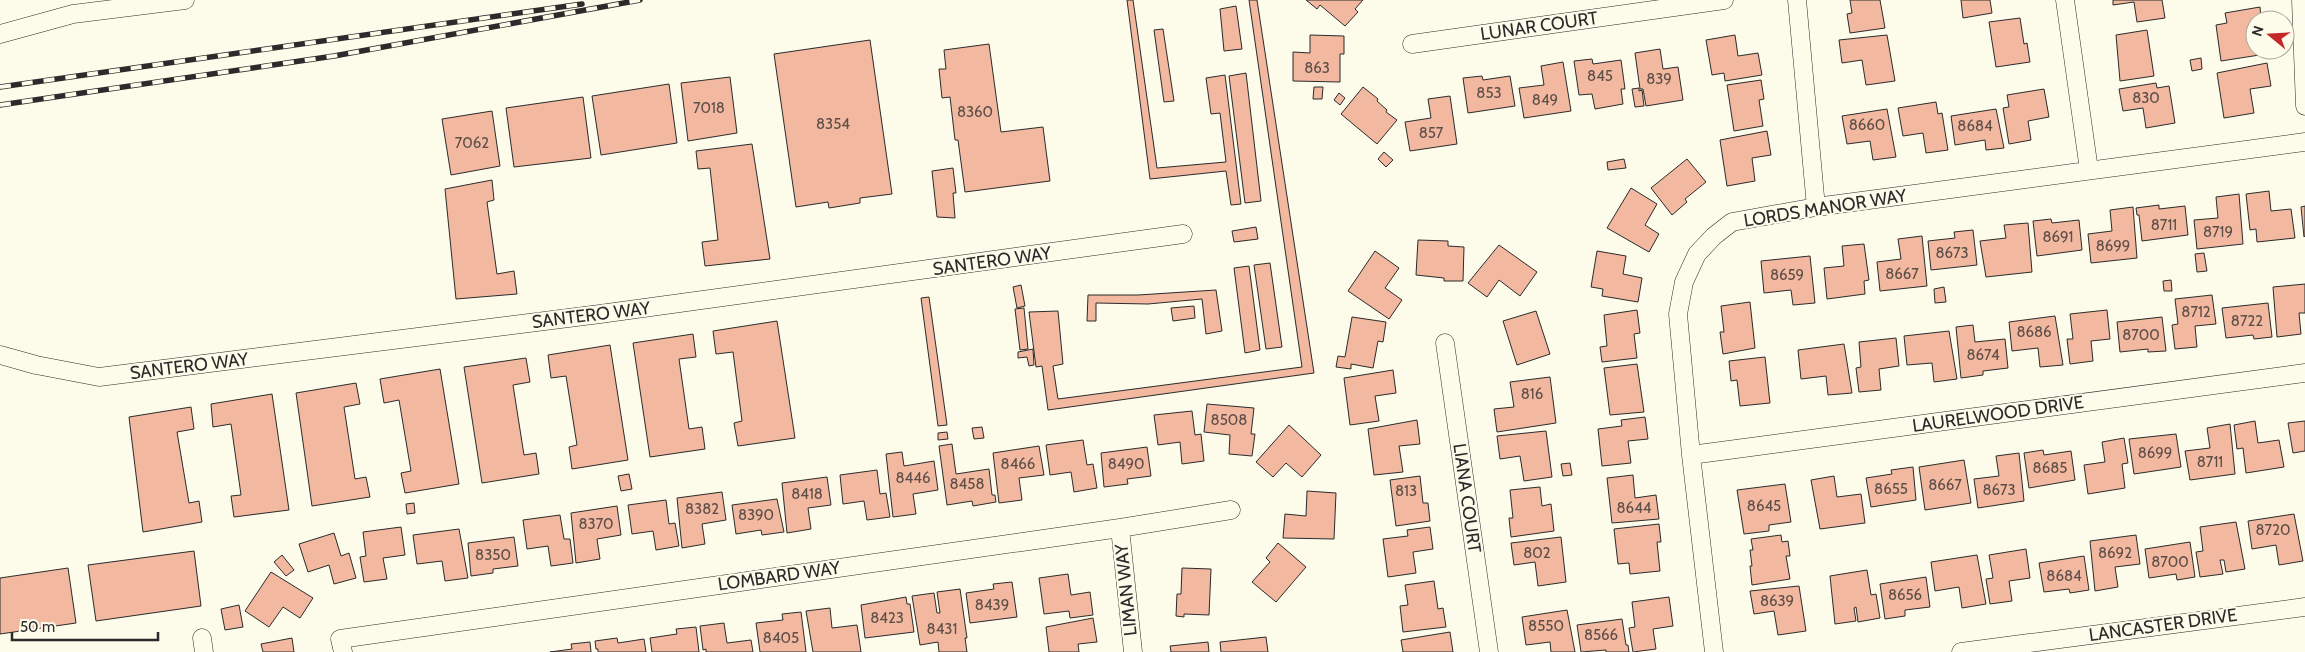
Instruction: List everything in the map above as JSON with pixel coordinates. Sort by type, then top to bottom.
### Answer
[{"type":"street","points":[[0,34],[73,14],[185,0]]},
{"type":"street","name":"LUNAR COURT","points":[[1412,44],[1724,0]]},
{"type":"street","points":[[1797,0],[1816,207]]},
{"type":"street","points":[[2065,0],[2089,170]]},
{"type":"street","points":[[2301,0],[2305,106]]},
{"type":"street","name":"LORDS MANOR WAY","points":[[1714,652],[1691,455],[1678,314],[1684,282],[1697,254],[1714,236],[1732,222],[1816,207],[2305,142]]},
{"type":"street","name":"SANTERO WAY","points":[[0,355],[36,365],[99,377],[600,314],[1183,234]]},
{"type":"street","name":"LIANA COURT","points":[[1445,343],[1490,652]]},
{"type":"street","name":"LAURELWOOD DRIVE","points":[[1691,455],[2305,373]]},
{"type":"street","name":"LOMBARD WAY","points":[[343,652],[340,639],[1120,528],[1231,510]]},
{"type":"street","name":"LIMAN WAY","points":[[1120,528],[1133,652]]},
{"type":"street","name":"LANCASTER DRIVE","points":[[1961,652],[2305,607]]},
{"type":"building","points":[[1127,0],[1133,0],[1157,168],[1226,162],[1220,113],[1211,114],[1206,78],[1225,75],[1241,204],[1231,205],[1226,171],[1150,179]]},
{"type":"building","points":[[1249,0],[1257,0],[1314,373],[1048,410],[1042,366],[1036,367],[1029,312],[1058,311],[1063,364],[1053,366],[1058,399],[1302,367]]},
{"type":"building","points":[[1306,0],[1363,0],[1355,9],[1358,12],[1345,26],[1320,5],[1317,9]]},
{"type":"building","points":[[1850,0],[1880,0],[1885,28],[1850,33],[1847,14],[1852,13]]},
{"type":"building","points":[[1961,0],[1990,0],[1992,13],[1963,18]]},
{"type":"building","points":[[2113,0],[2162,0],[2165,18],[2137,22],[2134,2],[2113,5]]},
{"type":"building","points":[[1236,6],[1242,49],[1224,51],[1220,9]]},
{"type":"building","points":[[2260,7],[2260,10],[2245,10],[2245,57],[2221,61],[2216,25],[2227,23],[2225,13]]},
{"type":"building","points":[[2020,18],[2024,44],[2027,43],[2030,62],[1996,67],[1989,22]]},
{"type":"building","points":[[1163,29],[1174,101],[1164,102],[1154,30]]},
{"type":"building","points":[[2147,30],[2154,76],[2120,81],[2116,35]]},
{"type":"building","points":[[1310,35],[1344,36],[1344,54],[1340,54],[1340,82],[1293,81],[1293,52],[1310,53]]},
{"type":"building","points":[[1735,35],[1738,56],[1758,53],[1762,75],[1725,81],[1724,73],[1712,75],[1706,40]]},
{"type":"building","points":[[1887,35],[1895,81],[1866,85],[1862,60],[1842,63],[1839,40]]},
{"type":"building","points":[[870,40],[892,194],[860,198],[860,203],[829,208],[828,202],[796,207],[774,54]]},
{"type":"building","points":[[989,44],[1001,132],[1043,127],[1050,181],[965,192],[958,140],[955,140],[950,97],[942,98],[939,69],[946,69],[944,50]]},
{"type":"building","points":[[1660,49],[1663,69],[1678,67],[1683,100],[1646,106],[1643,89],[1640,89],[1635,53]]},
{"type":"building","points":[[2201,58],[2202,69],[2192,71],[2190,60]]},
{"type":"building","points":[[1592,59],[1593,64],[1621,60],[1625,89],[1621,89],[1623,104],[1595,109],[1592,94],[1579,95],[1574,61]]},
{"type":"building","points":[[1563,62],[1571,111],[1524,118],[1519,88],[1544,85],[1541,66]]},
{"type":"building","points":[[2267,63],[2271,86],[2250,89],[2254,113],[2224,118],[2217,73]]},
{"type":"building","points":[[1246,73],[1261,201],[1245,203],[1229,76]]},
{"type":"building","points":[[1482,76],[1483,80],[1510,76],[1515,106],[1468,113],[1463,78]]},
{"type":"building","points":[[730,77],[737,133],[688,141],[681,83]]},
{"type":"building","points":[[1761,80],[1764,99],[1759,100],[1763,126],[1734,131],[1727,85]]},
{"type":"building","points":[[2156,83],[2157,88],[2169,86],[2175,123],[2146,128],[2143,108],[2123,111],[2119,89]]},
{"type":"building","points":[[669,84],[677,143],[601,155],[592,96]]},
{"type":"building","points":[[1314,87],[1323,87],[1322,99],[1313,99]]},
{"type":"building","points":[[1363,87],[1378,99],[1377,101],[1387,110],[1386,112],[1397,120],[1377,144],[1341,114]]},
{"type":"building","points":[[1639,88],[1639,91],[1642,90],[1644,106],[1635,107],[1632,89]]},
{"type":"building","points":[[2044,89],[2049,117],[2028,121],[2031,140],[2009,144],[2003,108],[2009,107],[2007,95]]},
{"type":"building","points":[[1339,93],[1345,98],[1340,105],[1334,100]]},
{"type":"building","points":[[1450,96],[1457,144],[1410,151],[1405,122],[1431,118],[1428,99]]},
{"type":"building","points":[[583,97],[591,158],[514,167],[506,108]]},
{"type":"building","points":[[1936,102],[1938,114],[1942,113],[1948,150],[1926,153],[1923,133],[1903,136],[1898,108]]},
{"type":"building","points":[[1887,109],[1896,157],[1873,160],[1870,141],[1847,144],[1842,116]]},
{"type":"building","points":[[1996,109],[2004,148],[1986,150],[1985,140],[1955,145],[1951,116]]},
{"type":"building","points":[[492,111],[500,166],[451,175],[442,119]]},
{"type":"building","points":[[1767,131],[1771,155],[1752,158],[1755,181],[1727,186],[1720,140]]},
{"type":"building","points":[[752,144],[770,259],[705,266],[702,242],[718,240],[710,168],[698,169],[696,151]]},
{"type":"building","points":[[1384,152],[1393,160],[1386,167],[1378,159]]},
{"type":"building","points":[[1624,159],[1626,168],[1608,170],[1607,162]]},
{"type":"building","points":[[1687,159],[1706,182],[1685,199],[1687,202],[1672,215],[1651,188]]},
{"type":"building","points":[[953,168],[956,193],[953,193],[955,218],[937,217],[932,171]]},
{"type":"building","points":[[492,180],[494,200],[487,202],[497,274],[514,271],[517,294],[456,299],[445,189]]},
{"type":"building","points":[[1631,188],[1657,204],[1645,225],[1659,234],[1649,252],[1607,228]]},
{"type":"building","points":[[2269,191],[2271,211],[2291,209],[2295,238],[2257,242],[2256,229],[2250,230],[2246,194]]},
{"type":"building","points":[[2239,194],[2243,244],[2197,249],[2194,220],[2218,218],[2216,197]]},
{"type":"building","points":[[2159,205],[2159,209],[2185,206],[2188,235],[2142,241],[2139,215],[2137,215],[2136,208]]},
{"type":"building","points":[[2305,206],[2305,236],[2304,237],[2301,207]]},
{"type":"building","points":[[2133,207],[2137,258],[2091,263],[2088,234],[2112,231],[2110,210]]},
{"type":"building","points":[[2051,219],[2052,223],[2079,220],[2082,250],[2037,256],[2033,221]]},
{"type":"building","points":[[2028,223],[2032,272],[1986,277],[1980,241],[2006,238],[2004,225]]},
{"type":"building","points":[[1256,227],[1258,239],[1234,242],[1232,231]]},
{"type":"building","points":[[1973,230],[1977,265],[1931,270],[1928,241],[1955,238],[1954,232]]},
{"type":"building","points":[[1922,236],[1927,286],[1880,291],[1877,262],[1901,259],[1898,239]]},
{"type":"building","points":[[1418,240],[1448,241],[1448,246],[1464,247],[1463,281],[1444,281],[1444,278],[1416,275]]},
{"type":"building","points":[[1864,244],[1869,280],[1864,281],[1865,294],[1827,299],[1824,268],[1844,266],[1842,246]]},
{"type":"building","points":[[1499,245],[1537,272],[1520,296],[1499,280],[1487,297],[1468,283]]},
{"type":"building","points":[[1375,251],[1399,268],[1385,288],[1402,300],[1389,319],[1348,291]]},
{"type":"building","points":[[1597,251],[1626,256],[1623,274],[1642,278],[1638,302],[1602,296],[1603,289],[1591,287]]},
{"type":"building","points":[[2204,253],[2207,271],[2197,272],[2195,254]]},
{"type":"building","points":[[1810,256],[1815,303],[1793,305],[1791,290],[1764,293],[1761,261]]},
{"type":"building","points":[[1270,263],[1282,347],[1266,349],[1254,265]]},
{"type":"building","points":[[1249,266],[1260,350],[1245,353],[1234,268]]},
{"type":"building","points":[[2171,280],[2172,291],[2164,291],[2163,281]]},
{"type":"building","points":[[2305,284],[2305,313],[2299,313],[2301,334],[2277,337],[2273,287]]},
{"type":"building","points":[[1021,285],[1025,306],[1017,308],[1013,287]]},
{"type":"building","points":[[1944,287],[1946,302],[1935,303],[1934,289]]},
{"type":"building","points":[[1216,290],[1222,331],[1206,334],[1202,299],[1148,304],[1096,303],[1096,321],[1087,321],[1088,295],[1138,295]]},
{"type":"building","points":[[2212,295],[2216,324],[2195,326],[2197,347],[2175,349],[2172,325],[2178,324],[2175,299]]},
{"type":"building","points":[[929,297],[947,425],[938,426],[921,298]]},
{"type":"building","points":[[1750,302],[1755,348],[1723,354],[1720,332],[1724,332],[1721,306]]},
{"type":"building","points":[[2268,303],[2272,337],[2254,339],[2253,335],[2226,338],[2222,308]]},
{"type":"building","points":[[1194,306],[1195,318],[1173,321],[1171,308]]},
{"type":"building","points":[[1024,308],[1028,349],[1020,350],[1015,309]]},
{"type":"building","points":[[1637,310],[1640,333],[1634,334],[1637,358],[1602,362],[1600,347],[1607,346],[1604,315]]},
{"type":"building","points":[[2107,310],[2110,339],[2091,341],[2093,361],[2070,364],[2067,339],[2073,339],[2070,314]]},
{"type":"building","points":[[1536,311],[1550,354],[1517,365],[1503,321]]},
{"type":"building","points":[[2055,316],[2063,365],[2040,367],[2038,348],[2012,351],[2009,322]]},
{"type":"building","points":[[1352,317],[1386,322],[1383,342],[1378,341],[1373,368],[1351,364],[1351,369],[1336,367],[1338,356],[1345,357]]},
{"type":"building","points":[[2162,317],[2166,351],[2148,352],[2148,349],[2120,352],[2117,322]]},
{"type":"building","points":[[777,321],[795,438],[738,446],[734,423],[742,421],[733,352],[716,354],[713,331]]},
{"type":"building","points":[[1973,325],[1975,342],[2005,339],[2008,368],[1983,371],[1983,375],[1961,378],[1956,327]]},
{"type":"building","points":[[1949,331],[1957,379],[1934,382],[1932,363],[1907,365],[1904,336]]},
{"type":"building","points":[[693,334],[696,357],[679,359],[689,429],[702,427],[705,449],[650,457],[633,343]]},
{"type":"building","points":[[1896,338],[1899,366],[1879,369],[1881,390],[1859,392],[1856,368],[1861,367],[1859,342]]},
{"type":"building","points":[[1844,344],[1852,393],[1828,395],[1826,376],[1801,379],[1798,350]]},
{"type":"building","points":[[610,345],[628,460],[572,469],[569,447],[577,445],[566,376],[551,378],[548,355]]},
{"type":"building","points":[[1033,349],[1034,365],[1029,366],[1027,357],[1018,358],[1018,352]]},
{"type":"building","points":[[1765,357],[1770,403],[1740,406],[1737,380],[1731,381],[1729,361]]},
{"type":"building","points":[[526,358],[530,382],[513,385],[524,455],[536,453],[539,474],[482,483],[464,367]]},
{"type":"building","points":[[1637,364],[1644,412],[1610,415],[1604,368]]},
{"type":"building","points":[[440,369],[459,484],[405,493],[401,473],[411,471],[399,400],[384,403],[380,379]]},
{"type":"building","points":[[1393,370],[1396,393],[1375,396],[1379,421],[1350,425],[1344,378]]},
{"type":"building","points":[[1550,377],[1556,423],[1497,432],[1494,409],[1514,407],[1510,382]]},
{"type":"building","points":[[356,383],[360,404],[344,407],[355,479],[366,477],[370,497],[312,506],[296,393]]},
{"type":"building","points":[[272,394],[289,510],[234,517],[231,496],[241,495],[231,424],[213,427],[211,404]]},
{"type":"building","points":[[1207,404],[1254,408],[1251,434],[1255,434],[1252,456],[1229,454],[1230,435],[1204,432]]},
{"type":"building","points":[[191,407],[194,429],[177,432],[189,503],[199,501],[202,522],[143,532],[129,417]]},
{"type":"building","points":[[1192,411],[1195,435],[1201,434],[1204,461],[1182,464],[1180,442],[1158,445],[1154,415]]},
{"type":"building","points":[[1645,417],[1648,439],[1628,441],[1631,463],[1602,466],[1598,429],[1622,426],[1621,420]]},
{"type":"building","points":[[1417,420],[1420,444],[1399,446],[1403,472],[1374,475],[1368,429]]},
{"type":"building","points":[[2255,421],[2258,443],[2279,440],[2284,467],[2246,473],[2243,448],[2237,449],[2234,425]]},
{"type":"building","points":[[2305,421],[2305,451],[2293,453],[2288,423]]},
{"type":"building","points":[[2230,424],[2235,474],[2190,480],[2185,451],[2210,448],[2207,428]]},
{"type":"building","points":[[1289,425],[1321,455],[1302,477],[1286,463],[1273,477],[1256,462]]},
{"type":"building","points":[[982,427],[984,438],[974,439],[972,428]]},
{"type":"building","points":[[1546,431],[1552,477],[1524,481],[1520,456],[1500,459],[1497,436]]},
{"type":"building","points":[[947,432],[948,439],[938,440],[938,433]]},
{"type":"building","points":[[2176,434],[2181,467],[2134,474],[2129,439]]},
{"type":"building","points":[[2124,438],[2128,463],[2122,464],[2125,488],[2088,494],[2084,465],[2105,462],[2102,442]]},
{"type":"building","points":[[1083,440],[1087,465],[1093,464],[1097,488],[1074,492],[1071,472],[1050,475],[1046,445]]},
{"type":"building","points":[[952,444],[956,474],[989,469],[992,495],[995,495],[996,502],[973,506],[972,501],[947,505],[939,446]]},
{"type":"building","points":[[1039,446],[1044,475],[1019,478],[1022,500],[999,503],[993,453]]},
{"type":"building","points":[[1147,447],[1151,476],[1127,479],[1128,484],[1104,487],[1101,453]]},
{"type":"building","points":[[2043,450],[2044,455],[2071,451],[2075,480],[2029,488],[2024,453]]},
{"type":"building","points":[[902,452],[904,466],[934,461],[938,490],[913,494],[916,514],[893,517],[886,454]]},
{"type":"building","points":[[2019,453],[2024,501],[1978,508],[1974,479],[1999,476],[1996,456]]},
{"type":"building","points":[[1964,460],[1971,503],[1925,510],[1919,467]]},
{"type":"building","points":[[1570,463],[1572,475],[1563,476],[1561,464]]},
{"type":"building","points":[[1913,467],[1916,500],[1871,507],[1866,478],[1892,474],[1891,470]]},
{"type":"building","points":[[877,470],[880,494],[886,493],[890,517],[867,520],[864,501],[843,504],[840,475]]},
{"type":"building","points":[[629,474],[632,489],[621,491],[618,476]]},
{"type":"building","points":[[1633,475],[1635,498],[1656,495],[1659,519],[1612,523],[1607,478]]},
{"type":"building","points":[[1420,476],[1423,503],[1428,503],[1430,521],[1396,526],[1390,480]]},
{"type":"building","points":[[1834,476],[1837,497],[1861,494],[1865,523],[1820,529],[1811,480]]},
{"type":"building","points":[[827,477],[831,505],[808,508],[811,529],[787,533],[782,483]]},
{"type":"building","points":[[1785,484],[1791,522],[1769,525],[1769,531],[1744,534],[1737,490]]},
{"type":"building","points":[[1540,487],[1542,506],[1551,504],[1554,531],[1511,537],[1509,518],[1513,518],[1510,490]]},
{"type":"building","points":[[1307,491],[1336,493],[1334,539],[1283,538],[1285,514],[1306,516]]},
{"type":"building","points":[[722,492],[726,520],[702,524],[705,544],[682,548],[677,498]]},
{"type":"building","points":[[777,499],[784,532],[762,535],[761,530],[736,534],[732,505]]},
{"type":"building","points":[[666,500],[669,524],[675,523],[679,546],[656,550],[653,531],[632,534],[628,505]]},
{"type":"building","points":[[414,503],[415,513],[407,514],[406,504]]},
{"type":"building","points":[[617,506],[621,535],[597,539],[600,559],[576,563],[571,513]]},
{"type":"building","points":[[2294,514],[2303,561],[2279,565],[2276,545],[2252,549],[2248,521]]},
{"type":"building","points":[[560,515],[564,539],[570,539],[573,563],[551,566],[548,546],[527,549],[523,520]]},
{"type":"building","points":[[2236,522],[2245,569],[2226,572],[2224,560],[2220,560],[2223,574],[2200,577],[2196,552],[2203,551],[2200,527]]},
{"type":"building","points":[[1659,524],[1661,542],[1657,542],[1660,571],[1630,574],[1629,563],[1618,564],[1614,529]]},
{"type":"building","points":[[401,527],[405,555],[383,558],[387,579],[364,582],[360,557],[366,556],[363,532]]},
{"type":"building","points":[[1430,527],[1433,549],[1413,552],[1416,573],[1388,577],[1383,539],[1408,536],[1407,530]]},
{"type":"building","points":[[459,529],[468,578],[445,581],[442,561],[417,564],[413,535]]},
{"type":"building","points":[[334,533],[341,556],[349,553],[356,578],[334,584],[329,565],[308,572],[299,544]]},
{"type":"building","points":[[1781,535],[1782,542],[1788,541],[1790,556],[1786,556],[1790,579],[1752,585],[1750,550],[1753,550],[1751,539]]},
{"type":"building","points":[[2136,535],[2140,564],[2115,567],[2118,587],[2095,591],[2090,541]]},
{"type":"building","points":[[514,537],[518,566],[493,569],[493,573],[471,576],[468,543]]},
{"type":"building","points":[[1561,537],[1566,582],[1538,586],[1535,562],[1514,565],[1511,543]]},
{"type":"building","points":[[2190,542],[2195,577],[2177,580],[2176,574],[2149,578],[2145,549]]},
{"type":"building","points":[[1278,543],[1306,567],[1276,602],[1252,582],[1270,562],[1266,558]]},
{"type":"building","points":[[2026,549],[2030,578],[2009,581],[2012,601],[1990,604],[1986,579],[1993,578],[1989,555]]},
{"type":"building","points":[[194,551],[201,606],[96,621],[88,565]]},
{"type":"building","points":[[282,555],[294,570],[286,576],[274,562]]},
{"type":"building","points":[[1977,555],[1986,604],[1962,608],[1959,587],[1935,591],[1931,562]]},
{"type":"building","points":[[2084,556],[2089,590],[2070,593],[2069,589],[2044,592],[2039,563]]},
{"type":"building","points":[[68,568],[76,623],[0,634],[0,578]]},
{"type":"building","points":[[1182,568],[1211,569],[1209,615],[1184,614],[1184,617],[1176,616],[1177,594],[1181,594]]},
{"type":"building","points":[[1867,570],[1871,595],[1876,594],[1880,618],[1858,622],[1856,607],[1854,608],[1856,621],[1835,624],[1830,576]]},
{"type":"building","points":[[271,572],[313,598],[300,618],[283,607],[269,627],[245,611]]},
{"type":"building","points":[[1068,574],[1071,595],[1090,592],[1093,615],[1070,618],[1069,611],[1044,614],[1039,578]]},
{"type":"building","points":[[1926,577],[1930,607],[1905,610],[1905,616],[1885,619],[1880,584]]},
{"type":"building","points":[[1434,581],[1438,609],[1443,608],[1446,627],[1403,632],[1400,606],[1408,605],[1405,585]]},
{"type":"building","points":[[1012,582],[1017,617],[970,623],[966,593],[994,589],[993,584]]},
{"type":"building","points":[[1799,586],[1806,631],[1778,635],[1774,611],[1754,614],[1750,591]]},
{"type":"building","points":[[960,589],[967,638],[965,638],[967,652],[939,652],[938,642],[920,645],[912,596],[934,593],[937,613],[940,613],[937,592]]},
{"type":"building","points":[[906,597],[907,604],[910,604],[914,632],[865,638],[861,605]]},
{"type":"building","points":[[1669,597],[1673,626],[1653,629],[1656,649],[1633,652],[1629,628],[1635,627],[1632,602]]},
{"type":"building","points":[[239,605],[243,627],[225,630],[221,609]]},
{"type":"building","points":[[830,608],[832,628],[857,625],[861,652],[813,652],[806,611]]},
{"type":"building","points":[[1567,610],[1575,652],[1551,652],[1550,642],[1526,645],[1522,617]]},
{"type":"building","points":[[801,612],[806,652],[760,652],[756,623],[783,620],[782,614]]},
{"type":"building","points":[[1093,618],[1097,642],[1078,644],[1079,652],[1049,652],[1046,627]]},
{"type":"building","points":[[1622,619],[1629,652],[1606,652],[1606,650],[1581,652],[1577,625]]},
{"type":"building","points":[[724,623],[727,643],[751,640],[753,652],[706,652],[706,649],[703,650],[700,626]]},
{"type":"building","points":[[696,627],[699,652],[652,652],[650,638],[677,634],[676,629]]},
{"type":"building","points":[[1450,632],[1453,652],[1403,652],[1401,640]]},
{"type":"building","points":[[1266,637],[1268,652],[1221,652],[1220,642]]},
{"type":"building","points":[[292,638],[294,652],[263,652],[261,644]]},
{"type":"building","points":[[617,638],[618,643],[644,639],[646,652],[598,652],[598,649],[596,649],[595,641]]},
{"type":"building","points":[[590,642],[591,652],[550,652],[572,649],[571,644]]},
{"type":"building","points":[[1208,642],[1209,652],[1171,652],[1170,646]]},
{"type":"railway","points":[[0,105],[334,56],[640,0]]},
{"type":"railway","points":[[0,87],[582,4]]}]
